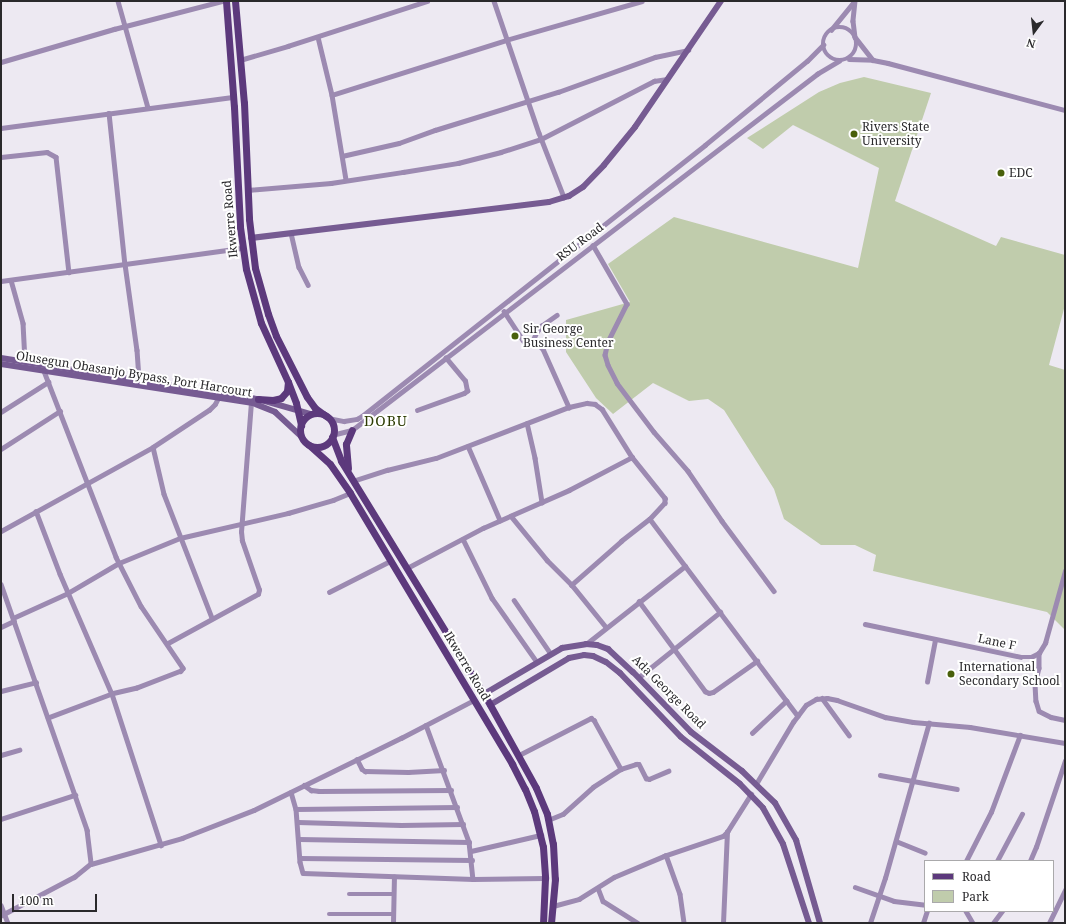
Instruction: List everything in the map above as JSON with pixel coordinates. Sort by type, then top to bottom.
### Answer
[{"type":"main road","name":"Ikwerre Road","points":[[226,1],[234,97],[242,248],[250,288],[261,323],[288,382],[301,425]]},
{"type":"main road","name":"Ikwerre Road","points":[[235,1],[251,238],[261,292],[276,336],[307,397],[315,408],[327,417]]},
{"type":"main road","points":[[254,401],[281,398],[287,391],[288,382]]},
{"type":"main road","points":[[321,413],[327,417],[333,427],[332,436],[324,445],[309,445],[301,436],[301,425],[304,418],[310,414],[321,413]]},
{"type":"main road","points":[[352,430],[346,444],[346,458],[352,478]]},
{"type":"main road","name":"Ikwerre Road","points":[[332,436],[337,452],[352,478],[484,694],[536,788],[548,820],[554,862],[551,923]]},
{"type":"main road","name":"Ikwerre Road","points":[[309,445],[330,464],[350,493],[525,788],[541,835],[545,878],[542,922]]},
{"type":"street","points":[[118,1],[148,108]]},
{"type":"street","points":[[1,62],[125,26],[222,1]]},
{"type":"street","points":[[240,60],[318,37],[427,1]]},
{"type":"street","points":[[494,1],[506,40],[541,139],[564,197]]},
{"type":"street","points":[[332,95],[506,40],[642,1]]},
{"type":"street","points":[[251,238],[549,202],[564,197],[583,187],[604,165],[635,127],[721,1]]},
{"type":"street","points":[[854,1],[825,38],[823,45],[826,54],[830,58],[839,61],[849,59],[873,60],[1065,110]]},
{"type":"street","points":[[849,59],[853,56],[857,46],[853,21],[854,1]]},
{"type":"street","points":[[829,32],[838,28],[843,28],[852,33],[873,60]]},
{"type":"street","points":[[318,37],[332,95],[346,180]]},
{"type":"street","name":"RSU Road","points":[[327,417],[344,421],[357,419],[362,416],[502,307],[705,145],[807,62],[823,45]]},
{"type":"street","points":[[342,156],[399,143],[435,130],[528,101],[655,57],[688,50]]},
{"type":"street","name":"RSU Road","points":[[332,436],[352,430],[817,74],[839,61]]},
{"type":"street","points":[[248,190],[279,189],[346,180],[458,163],[501,152],[541,139],[654,81],[668,80]]},
{"type":"street","points":[[1,128],[234,97]]},
{"type":"street","points":[[108,113],[125,264],[137,350],[139,380]]},
{"type":"street","points":[[1,157],[47,152],[56,157],[68,272]]},
{"type":"street","points":[[291,233],[299,267],[308,285]]},
{"type":"street","points":[[592,245],[627,304],[608,342],[605,355],[617,383],[654,432],[688,471],[722,521],[774,590]]},
{"type":"street","points":[[1,281],[242,248]]},
{"type":"street","points":[[11,280],[23,323],[25,362]]},
{"type":"street","points":[[502,307],[523,340],[533,340],[543,349],[569,407]]},
{"type":"street","points":[[533,340],[541,326],[557,315]]},
{"type":"street","name":"Olusegun Obasanjo Bypass, Port Harcourt","points":[[1,358],[139,380],[254,401],[310,414]]},
{"type":"street","points":[[417,410],[467,391],[465,381],[446,358]]},
{"type":"street","name":"Olusegun Obasanjo Bypass, Port Harcourt","points":[[1,364],[219,395]]},
{"type":"street","points":[[44,371],[118,563],[141,606],[168,643],[182,666],[181,671],[137,688],[112,694],[48,718]]},
{"type":"street","points":[[1,412],[48,382]]},
{"type":"street","points":[[1,531],[153,447],[209,410],[215,404],[219,395]]},
{"type":"street","points":[[168,643],[258,594],[259,590],[242,541],[241,524],[254,401]]},
{"type":"street","name":"Olusegun Obasanjo Bypass, Port Harcourt","points":[[254,401],[275,412],[301,436]]},
{"type":"street","points":[[352,478],[436,458],[569,407],[587,403],[595,404],[602,409],[632,457],[665,498],[665,503],[650,519],[622,541],[572,585]]},
{"type":"street","points":[[1,449],[60,411]]},
{"type":"street","points":[[527,423],[535,458],[542,502]]},
{"type":"street","points":[[468,446],[500,520]]},
{"type":"street","points":[[153,447],[164,494],[212,618]]},
{"type":"street","points":[[407,568],[500,520],[542,502],[632,457]]},
{"type":"street","points":[[1,627],[68,593],[118,563],[180,538],[288,513],[333,500],[350,493]]},
{"type":"street","points":[[36,511],[68,593],[112,694],[161,845]]},
{"type":"street","points":[[511,516],[546,560],[572,585],[606,627]]},
{"type":"street","points":[[650,519],[798,716]]},
{"type":"street","points":[[463,539],[492,598],[537,662]]},
{"type":"street","points":[[329,592],[390,561]]},
{"type":"street","points":[[586,644],[685,566]]},
{"type":"street","points":[[1065,570],[1045,643],[1039,653],[1039,668],[1035,684],[1036,701],[1039,711],[1051,718],[1065,720]]},
{"type":"street","points":[[1,584],[87,830],[91,864]]},
{"type":"street","points":[[514,600],[551,654]]},
{"type":"street","points":[[639,601],[675,648],[705,691],[709,693],[757,662]]},
{"type":"street","points":[[639,677],[720,612]]},
{"type":"street","name":"Lane F","points":[[865,624],[1021,658],[1031,657],[1039,653]]},
{"type":"street","points":[[927,682],[936,640]]},
{"type":"street","name":"Ada George Road","points":[[484,694],[551,654],[574,645],[586,644],[608,649],[639,677],[691,732],[742,771],[775,803],[796,840],[820,923]]},
{"type":"street","name":"Ada George Road","points":[[490,705],[569,658],[584,655],[599,658],[620,673],[681,737],[751,794],[763,808],[783,844],[809,923]]},
{"type":"street","points":[[1,691],[36,682]]},
{"type":"street","points":[[756,784],[806,705],[816,699],[822,698],[837,700],[885,717],[970,727],[1065,743]]},
{"type":"street","points":[[822,698],[849,735]]},
{"type":"street","points":[[3,916],[75,877],[91,864],[161,845],[254,810],[474,700]]},
{"type":"street","points":[[752,733],[786,701]]},
{"type":"street","points":[[519,756],[590,718],[594,720],[621,769]]},
{"type":"street","points":[[870,923],[914,782],[930,723]]},
{"type":"street","points":[[426,725],[463,824],[471,851],[473,879]]},
{"type":"street","points":[[967,860],[991,812],[1020,735]]},
{"type":"street","points":[[1,755],[19,750]]},
{"type":"street","points":[[357,759],[362,769],[365,771],[408,772],[444,770]]},
{"type":"street","points":[[1030,860],[1036,848],[1065,761]]},
{"type":"street","points":[[548,820],[563,814],[592,787],[621,769],[639,764],[646,778],[649,779],[668,771]]},
{"type":"street","points":[[880,774],[914,782],[957,789]]},
{"type":"street","points":[[304,785],[311,790],[319,791],[451,790]]},
{"type":"street","points":[[291,792],[298,822],[300,858],[303,873],[473,879],[545,878]]},
{"type":"street","points":[[553,906],[579,899],[614,877],[666,855],[723,836],[751,794]]},
{"type":"street","points":[[1,819],[75,795]]},
{"type":"street","points":[[296,809],[457,806]]},
{"type":"street","points":[[998,860],[1022,814]]},
{"type":"street","points":[[298,822],[400,825],[463,824]]},
{"type":"street","points":[[723,923],[727,832]]},
{"type":"street","points":[[471,851],[541,835]]},
{"type":"street","points":[[299,839],[468,842]]},
{"type":"street","points":[[896,841],[925,853]]},
{"type":"street","points":[[666,855],[680,894],[684,923]]},
{"type":"street","points":[[300,858],[472,860]]},
{"type":"street","points":[[393,923],[394,877]]},
{"type":"street","points":[[855,887],[879,896],[909,904],[924,905]]},
{"type":"street","points":[[598,888],[603,901],[638,923]]},
{"type":"street","points":[[1049,923],[1065,890]]},
{"type":"street","points":[[349,894],[394,894]]},
{"type":"street","points":[[1,905],[3,916],[8,923]]},
{"type":"street","points":[[922,923],[927,912]]},
{"type":"street","points":[[967,912],[973,923]]},
{"type":"street","points":[[993,923],[1001,912]]},
{"type":"street","points":[[329,914],[394,914]]},
{"type":"green space","points":[[864,77],[931,93],[895,201],[996,246],[1001,237],[1065,255],[1065,305],[1049,365],[1065,370],[1065,630],[1047,612],[873,571],[876,555],[855,545],[821,545],[784,519],[774,489],[724,410],[708,399],[689,401],[653,383],[613,414],[596,398],[566,352],[566,320],[630,302],[608,264],[674,217],[858,268],[879,168],[793,125],[763,149],[747,138],[819,92],[840,83]]},
{"type":"place","name":"Rivers State University","points":[[854,134]]},
{"type":"place","name":"EDC","points":[[1001,173]]},
{"type":"place","name":"Sir George Business Center","points":[[515,336]]},
{"type":"place","name":"International Secondary School","points":[[951,674]]},
{"type":"district","name":"DOBU","points":[[386,421]]}]
